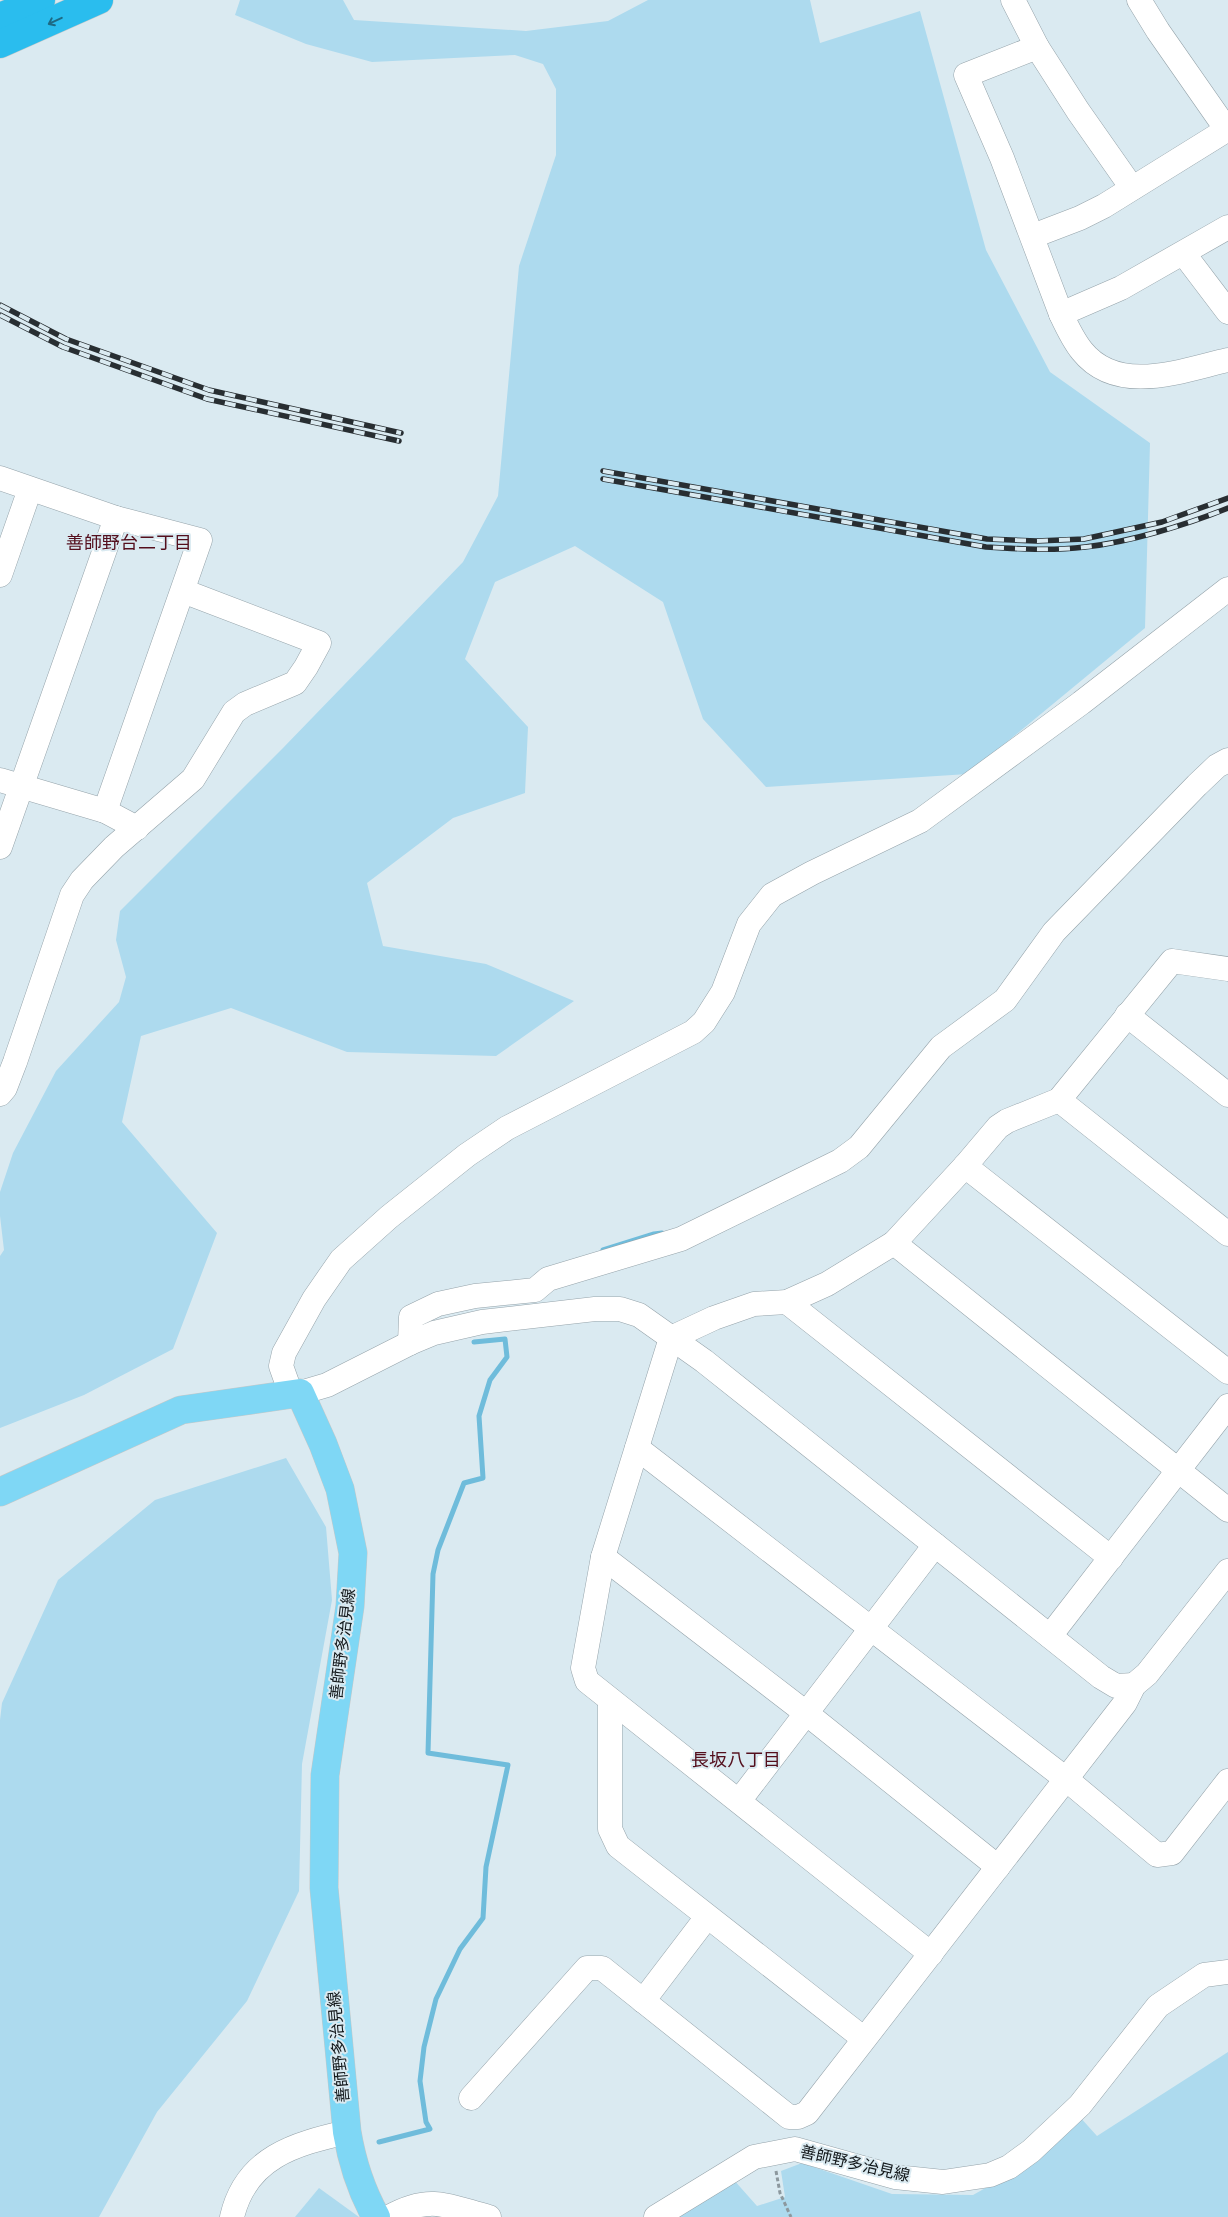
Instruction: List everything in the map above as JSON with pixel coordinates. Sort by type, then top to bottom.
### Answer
[{"type":"highway","points":[[0,16],[41,0]]},
{"type":"highway","points":[[0,44],[99,0]]},
{"type":"main road","points":[[0,1492],[181,1410],[295,1393]]},
{"type":"main road","name":"善師野多治見線","points":[[295,1393],[323,1444],[340,1489],[353,1554],[350,1606],[325,1775],[324,1888],[347,2132],[351,2157],[376,2217]]},
{"type":"street","points":[[1013,0],[1037,47],[1078,111],[1132,188]]},
{"type":"street","points":[[1033,236],[1080,218],[1228,129],[1158,31],[1139,0]]},
{"type":"street","points":[[1037,47],[966,75],[1002,158],[1061,314],[1073,339],[1083,353],[1097,364],[1114,373],[1128,376],[1149,378],[1228,360]]},
{"type":"street","points":[[1061,314],[1121,288],[1184,254],[1228,227]]},
{"type":"street","points":[[1184,254],[1228,312]]},
{"type":"street","points":[[0,478],[116,518],[200,540],[184,592],[105,811]]},
{"type":"street","points":[[0,575],[30,489]]},
{"type":"street","points":[[0,847],[10,784],[116,518]]},
{"type":"street","points":[[1134,1685],[1116,1686],[1050,1636],[704,1361],[638,1315],[620,1309],[596,1309],[458,1326],[410,1342],[335,1382],[295,1393],[281,1366],[284,1353],[314,1299],[341,1260],[389,1217],[467,1155],[507,1128],[693,1032],[704,1022],[723,992],[749,924],[772,895],[812,873],[920,822],[1074,708],[1228,589]]},
{"type":"street","points":[[0,1094],[9,1080],[72,895],[82,880],[114,847],[193,779],[234,712],[245,704],[295,683],[319,643],[184,592]]},
{"type":"street","points":[[410,1342],[411,1317],[438,1304],[475,1296],[535,1290],[548,1279],[681,1239],[840,1161],[860,1146],[941,1047],[1005,1000],[1054,932],[1197,784],[1216,766],[1228,760]]},
{"type":"street","points":[[10,784],[105,811],[137,828]]},
{"type":"street","points":[[931,1954],[587,1681],[582,1668],[603,1557],[671,1338],[714,1318],[754,1304],[787,1302],[827,1284],[894,1243],[966,1166],[998,1127],[1059,1100],[1172,961],[1228,969]]},
{"type":"street","points":[[1127,1015],[1228,1095]]},
{"type":"street","points":[[1059,1100],[1228,1234]]},
{"type":"street","points":[[966,1166],[1228,1372]]},
{"type":"street","points":[[894,1243],[1228,1510]]},
{"type":"street","points":[[787,1302],[1111,1558]]},
{"type":"street","points":[[1050,1636],[1179,1472],[1228,1406]]},
{"type":"street","points":[[637,1448],[1066,1778],[1157,1855],[1172,1854],[1228,1781]]},
{"type":"street","points":[[739,1801],[935,1545]]},
{"type":"street","points":[[603,1557],[806,1713],[998,1867]]},
{"type":"street","points":[[471,2098],[587,1968],[602,1968],[789,2117],[798,2117],[807,2113],[1125,1703],[1134,1685],[1147,1674],[1228,1571]]},
{"type":"street","points":[[610,1700],[610,1829],[618,1846],[706,1917],[864,2038]]},
{"type":"street","points":[[643,2001],[706,1917]]},
{"type":"street","name":"善師野多治見線","points":[[784,2151],[895,2177],[943,2182],[990,2175],[1009,2167],[1030,2151],[1080,2105],[1158,2006],[1204,1975],[1228,1972]]},
{"type":"street","points":[[656,2217],[754,2157],[784,2151],[798,2117]]},
{"type":"street","points":[[232,2217],[244,2187],[256,2171],[277,2154],[303,2142],[347,2132]]},
{"type":"street","points":[[389,2217],[408,2206],[432,2203],[489,2217]]},
{"type":"path","points":[[784,2151],[780,2193],[791,2217]]},
{"type":"shaded area","points":[[240,0],[343,0],[354,20],[526,31],[608,21],[648,0],[810,0],[820,43],[920,11],[986,250],[1050,372],[1150,443],[1145,628],[968,774],[766,787],[703,719],[663,602],[575,546],[495,582],[465,659],[528,727],[525,793],[453,818],[367,883],[383,946],[486,964],[574,1001],[496,1056],[347,1052],[231,1008],[141,1036],[122,1122],[217,1233],[173,1349],[84,1395],[0,1428],[0,1256],[4,1250],[0,1216],[0,1192],[13,1153],[56,1071],[119,1002],[126,977],[116,940],[120,911],[283,748],[463,562],[498,496],[519,266],[556,155],[556,89],[543,64],[515,55],[372,62],[306,44],[235,15]]},
{"type":"shaded area","points":[[286,1458],[326,1527],[332,1600],[302,1764],[299,1891],[247,2001],[157,2112],[99,2217],[0,2217],[0,1720],[2,1703],[58,1580],[155,1500]]},
{"type":"shaded area","points":[[1228,2052],[1228,2217],[676,2217],[733,2179],[757,2206],[785,2197],[781,2171],[802,2163],[892,2194],[973,2195],[1014,2172],[1079,2116],[1097,2136]]},
{"type":"shaded area","points":[[319,2188],[359,2217],[295,2217]]},
{"type":"waterway","points":[[603,1250],[662,1233]]},
{"type":"waterway","points":[[379,2142],[430,2129],[426,2122],[420,2081],[424,2047],[436,1999],[460,1949],[483,1918],[486,1867],[508,1765],[428,1753],[433,1574],[438,1550],[464,1483],[483,1478],[479,1416],[490,1380],[507,1357],[505,1339],[474,1342]]},
{"type":"railway","points":[[0,305],[66,339],[209,390],[401,433]]},
{"type":"railway","points":[[0,315],[63,347],[207,399],[399,441]]},
{"type":"railway","points":[[603,471],[987,539],[1037,541],[1084,539],[1162,522],[1228,498]]},
{"type":"railway","points":[[603,479],[986,547],[1060,549],[1102,545],[1158,532],[1228,508]]},
{"type":"district","name":"善師野台二丁目","points":[[129,543]]},
{"type":"district","name":"長坂八丁目","points":[[736,1760]]}]
